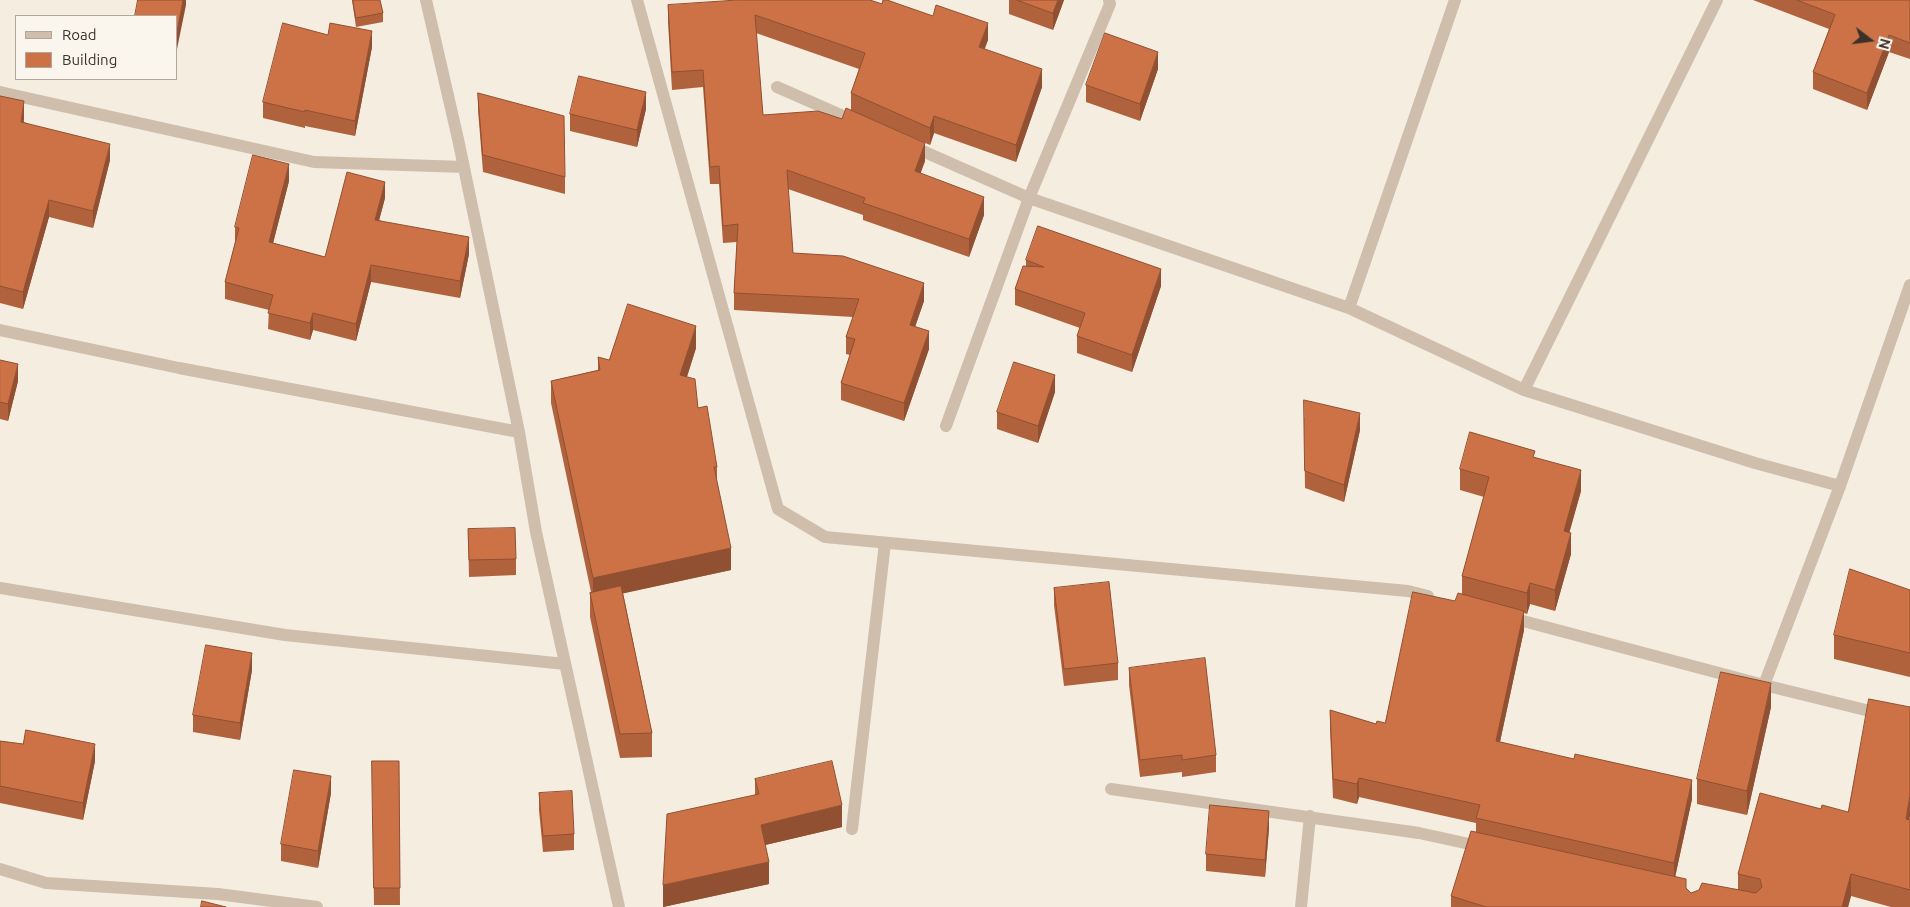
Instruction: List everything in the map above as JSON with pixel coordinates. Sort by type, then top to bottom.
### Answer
[{"type":"street","points":[[426,0],[464,167],[519,432],[536,532],[619,907]]},
{"type":"street","points":[[637,0],[778,509],[825,538],[1408,591],[1437,598]]},
{"type":"street","points":[[946,426],[1029,198],[1110,4],[1109,0]]},
{"type":"street","points":[[1349,308],[1455,0]]},
{"type":"street","points":[[1524,390],[1717,0]]},
{"type":"street","points":[[777,87],[867,126]]},
{"type":"street","points":[[0,92],[314,162],[464,167]]},
{"type":"street","points":[[894,138],[1029,198],[1349,308],[1524,390],[1755,463],[1840,486]]},
{"type":"street","points":[[1764,685],[1840,486],[1910,285]]},
{"type":"street","points":[[0,330],[179,368],[519,432]]},
{"type":"street","points":[[852,829],[885,543]]},
{"type":"street","points":[[0,588],[285,635],[565,664]]},
{"type":"street","points":[[1494,614],[1764,685],[1910,721]]},
{"type":"street","points":[[1111,789],[1419,833],[1495,850]]},
{"type":"street","points":[[1301,907],[1310,816]]},
{"type":"street","points":[[0,869],[46,883],[218,894],[317,907]]},
{"type":"building","points":[[138,0],[183,0],[178,26],[178,15],[135,15]]},
{"type":"building","points":[[353,0],[380,0],[383,13],[356,18]]},
{"type":"building","points":[[738,0],[870,0],[882,4],[883,0],[887,0],[933,16],[936,5],[988,23],[979,47],[1042,69],[1016,145],[934,116],[930,128],[851,93],[865,53],[755,15],[763,115],[818,111],[842,119],[846,108],[925,143],[915,171],[984,197],[969,239],[863,203],[865,198],[787,170],[793,253],[843,256],[924,283],[910,325],[929,331],[904,403],[841,383],[855,339],[846,337],[859,299],[734,293],[738,224],[723,226],[719,166],[710,167],[703,70],[672,72],[668,5]]},
{"type":"building","points":[[1017,0],[1058,0],[1053,13]]},
{"type":"building","points":[[1797,0],[1910,0],[1910,43],[1889,35],[1867,93],[1813,72],[1835,15]]},
{"type":"building","points":[[283,23],[328,35],[330,23],[372,31],[355,121],[263,102]]},
{"type":"building","points":[[1105,33],[1158,52],[1140,104],[1086,85]]},
{"type":"building","points":[[579,76],[646,92],[637,130],[570,114]]},
{"type":"building","points":[[478,93],[564,116],[565,177],[483,155]]},
{"type":"building","points":[[0,96],[24,101],[21,122],[110,144],[93,211],[49,200],[23,292],[0,286]]},
{"type":"building","points":[[253,155],[289,164],[269,242],[325,257],[347,172],[385,182],[375,220],[469,237],[460,281],[371,265],[356,324],[313,313],[310,323],[268,313],[273,295],[225,282],[239,228],[235,227]]},
{"type":"building","points":[[1038,226],[1161,269],[1132,355],[1077,336],[1085,313],[1015,289],[1023,266],[1044,267],[1026,260]]},
{"type":"building","points":[[628,304],[696,326],[680,375],[695,379],[698,408],[707,406],[717,467],[714,467],[731,548],[593,578],[551,381],[600,370],[598,357],[609,360]]},
{"type":"building","points":[[0,360],[18,364],[8,404],[0,402]]},
{"type":"building","points":[[1014,362],[1055,375],[1038,426],[997,412]]},
{"type":"building","points":[[1304,400],[1360,413],[1344,485],[1305,471]]},
{"type":"building","points":[[1470,432],[1535,451],[1533,457],[1581,470],[1564,531],[1571,533],[1555,590],[1530,583],[1527,593],[1462,576],[1489,477],[1460,469]]},
{"type":"building","points":[[515,528],[516,559],[469,560],[468,529]]},
{"type":"building","points":[[1850,569],[1910,590],[1910,653],[1834,635]]},
{"type":"building","points":[[1109,582],[1118,663],[1064,669],[1054,588]]},
{"type":"building","points":[[621,586],[652,733],[620,734],[590,593]]},
{"type":"building","points":[[1413,592],[1455,601],[1458,593],[1524,611],[1496,741],[1574,759],[1575,754],[1692,780],[1674,863],[1476,818],[1480,805],[1359,778],[1357,784],[1333,779],[1330,710],[1376,724],[1377,721],[1385,723]]},
{"type":"building","points":[[206,645],[252,653],[240,723],[193,715]]},
{"type":"building","points":[[1205,658],[1216,755],[1182,760],[1182,755],[1140,760],[1129,668]]},
{"type":"building","points":[[1721,672],[1771,683],[1747,791],[1697,779]]},
{"type":"building","points":[[1869,699],[1910,707],[1910,795],[1906,819],[1910,820],[1910,890],[1851,874],[1842,907],[1486,907],[1451,896],[1471,831],[1686,879],[1686,888],[1691,893],[1699,890],[1702,883],[1756,893],[1762,887],[1760,879],[1738,874],[1760,793],[1821,809],[1822,805],[1848,812]]},
{"type":"building","points":[[26,730],[95,744],[83,803],[0,786],[0,741],[23,744]]},
{"type":"building","points":[[372,761],[399,761],[400,888],[374,888]]},
{"type":"building","points":[[832,761],[842,805],[761,825],[769,862],[663,885],[667,814],[759,794],[755,779]]},
{"type":"building","points":[[294,770],[331,776],[318,851],[281,844]]},
{"type":"building","points":[[572,791],[574,834],[543,836],[539,793]]},
{"type":"building","points":[[1210,805],[1269,811],[1265,860],[1206,854]]},
{"type":"building","points":[[202,901],[226,907],[201,907]]}]
